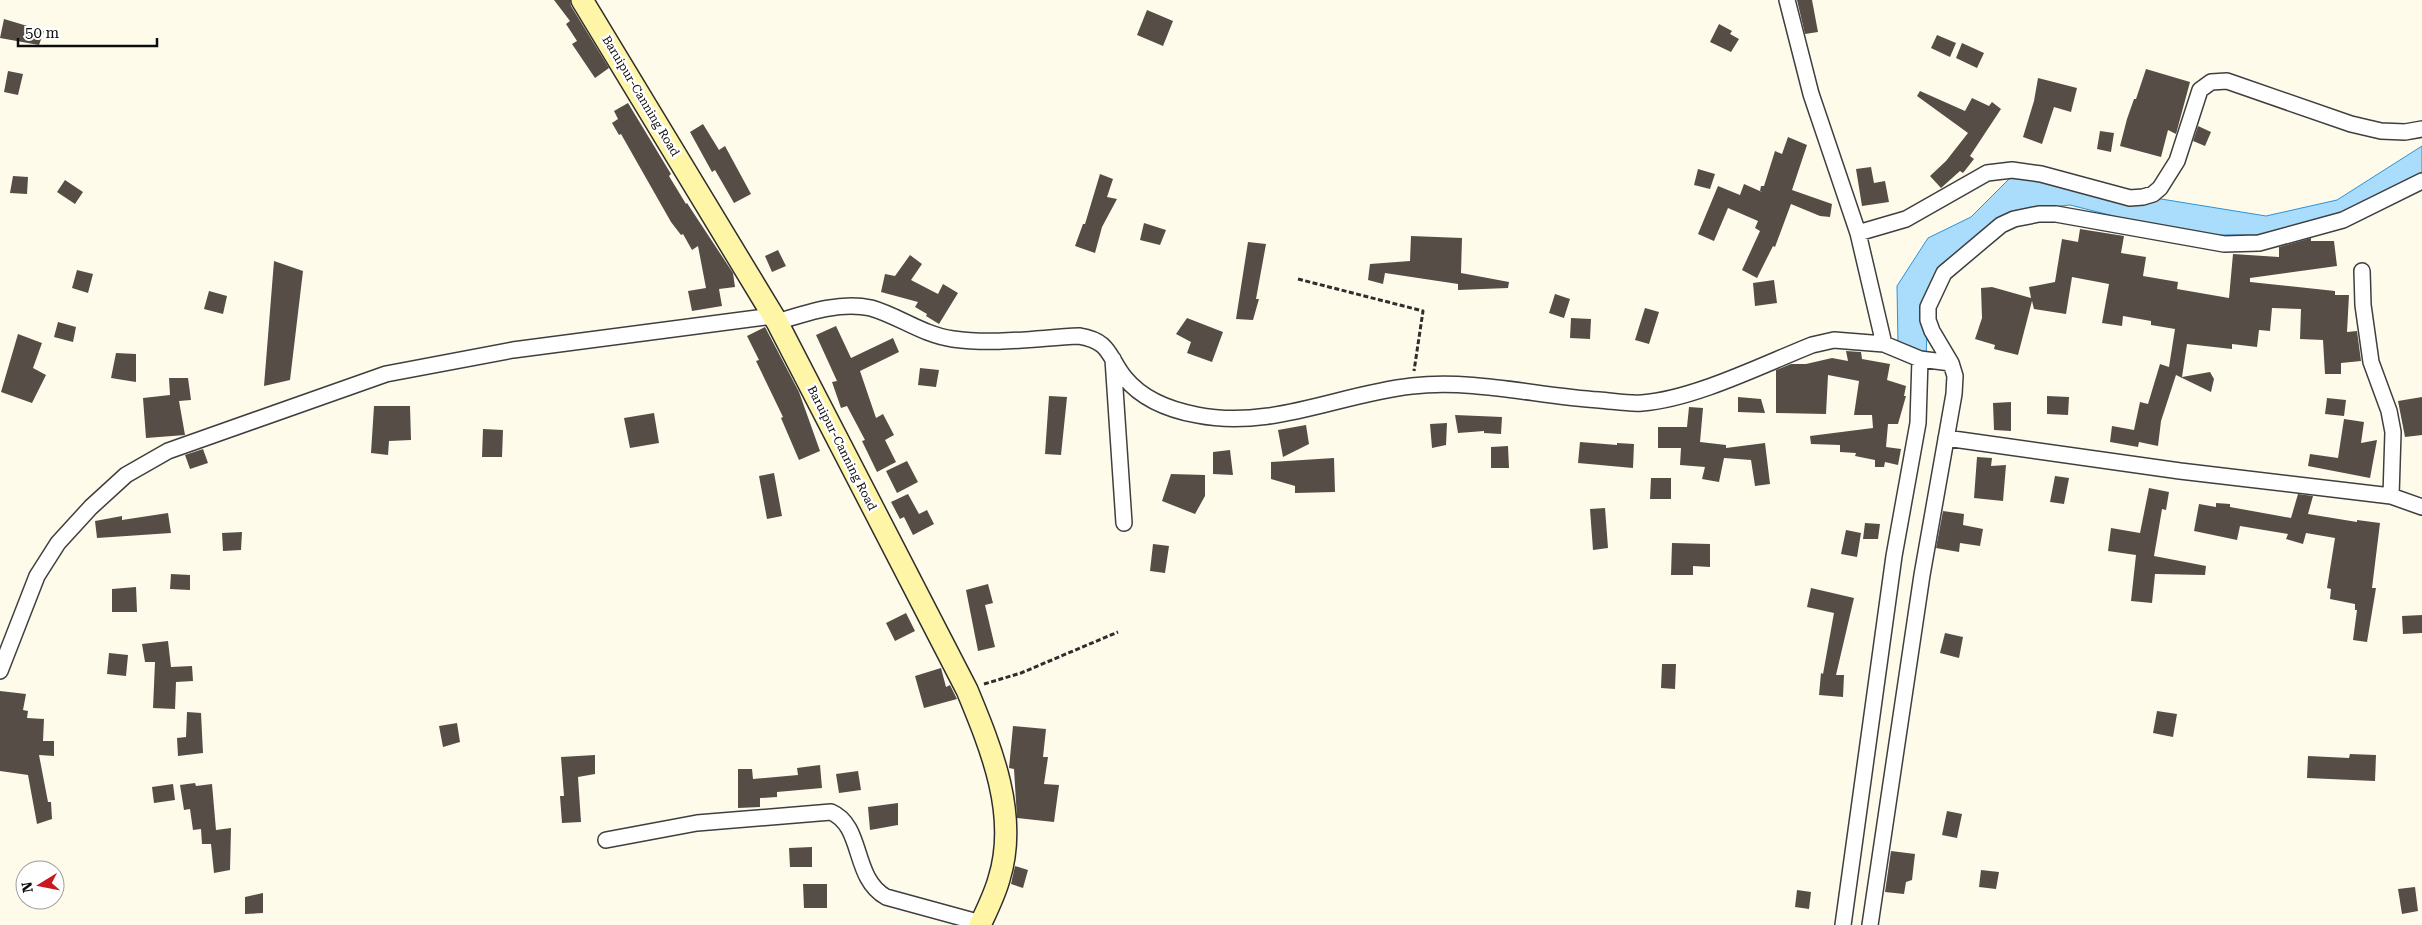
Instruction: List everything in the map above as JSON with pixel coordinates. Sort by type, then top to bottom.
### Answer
[{"type":"main road","name":"Baruipur-Canning Road","points":[[582,0],[775,319],[967,690],[988,742],[1005,814],[1006,846],[1000,878],[981,924]]},
{"type":"street","points":[[1787,0],[1811,94],[1858,233],[1884,344]]},
{"type":"street","points":[[1858,233],[1906,219],[1988,173],[2012,170],[2041,174],[2130,198],[2153,194],[2160,188],[2177,161],[2200,90],[2210,82],[2227,81],[2351,124],[2381,131],[2405,132],[2422,129]]},
{"type":"street","points":[[1870,925],[1922,575],[1954,394],[1955,376],[1951,363],[1928,320],[1928,307],[1944,273],[2001,225],[2014,219],[2039,214],[2056,214],[2224,244],[2259,243],[2343,220],[2363,212],[2422,180]]},
{"type":"street","points":[[2362,271],[2363,305],[2371,362],[2389,411],[2393,432],[2391,496]]},
{"type":"street","points":[[0,671],[37,576],[58,544],[91,507],[126,475],[168,451],[386,374],[512,350],[775,319],[853,306],[871,308],[936,336],[953,340],[977,341],[1079,336],[1092,338],[1103,344],[1113,355],[1125,378],[1142,394],[1165,407],[1229,420],[1286,414],[1366,394],[1411,386],[1450,383],[1640,403],[1682,395],[1812,345],[1834,340],[1884,344],[1920,359],[1951,363]]},
{"type":"street","points":[[1113,355],[1124,523]]},
{"type":"street","points":[[1843,925],[1894,556],[1918,423],[1920,359]]},
{"type":"street","points":[[1946,438],[2180,471],[2391,496],[2422,507]]},
{"type":"street","points":[[606,840],[697,823],[831,812],[843,818],[866,877],[878,893],[886,897],[981,924]]},
{"type":"path","points":[[1298,279],[1423,311],[1411,386]]},
{"type":"path","points":[[967,690],[1021,673],[1118,632]]},
{"type":"water","points":[[2422,146],[2422,181],[2286,235],[2189,235],[2070,205],[2022,210],[1928,295],[1926,362],[1898,344],[1897,286],[1928,238],[1971,217],[2013,175],[2266,216],[2337,200]]},
{"type":"building","points":[[554,0],[570,0],[571,6],[609,68],[595,78],[572,44],[577,41],[566,24],[570,21]]},
{"type":"building","points":[[1797,0],[1812,0],[1818,32],[1805,34]]},
{"type":"building","points":[[1147,10],[1173,21],[1163,46],[1137,35]]},
{"type":"building","points":[[4,19],[44,31],[39,45],[0,38]]},
{"type":"building","points":[[1719,24],[1732,31],[1730,34],[1739,39],[1731,52],[1710,42]]},
{"type":"building","points":[[1937,35],[1956,43],[1950,57],[1931,48]]},
{"type":"building","points":[[1962,43],[1984,53],[1977,68],[1956,58]]},
{"type":"building","points":[[2146,69],[2190,82],[2176,134],[2168,130],[2161,157],[2120,146],[2127,119]]},
{"type":"building","points":[[8,71],[23,74],[18,95],[4,92]]},
{"type":"building","points":[[2038,78],[2077,88],[2071,112],[2054,107],[2042,144],[2023,137],[2034,101]]},
{"type":"building","points":[[1920,91],[1965,111],[1972,98],[1989,106],[1992,102],[2001,109],[1970,156],[1974,159],[1963,173],[1960,171],[1941,188],[1930,176],[1946,161],[1968,133],[1917,96]]},
{"type":"building","points":[[628,103],[671,174],[669,176],[686,204],[733,273],[735,287],[719,289],[722,306],[692,311],[688,291],[706,288],[698,246],[692,250],[683,234],[681,235],[671,222],[621,134],[619,135],[612,123],[618,119],[614,111]]},
{"type":"building","points":[[703,124],[719,150],[725,146],[751,194],[734,203],[715,170],[712,172],[690,132]]},
{"type":"building","points":[[2198,126],[2211,132],[2205,146],[2193,141]]},
{"type":"building","points":[[2100,131],[2114,133],[2111,152],[2097,149]]},
{"type":"building","points":[[1788,137],[1807,145],[1792,190],[1832,204],[1830,217],[1820,216],[1791,204],[1775,247],[1773,246],[1757,278],[1742,270],[1760,231],[1755,228],[1758,221],[1728,208],[1714,241],[1698,234],[1718,186],[1740,195],[1744,184],[1762,192],[1760,191],[1761,186],[1764,186],[1775,151],[1782,154]]},
{"type":"building","points":[[1871,167],[1874,183],[1885,181],[1889,202],[1862,206],[1856,169]]},
{"type":"building","points":[[1698,169],[1715,174],[1710,189],[1694,185]]},
{"type":"building","points":[[1100,174],[1113,179],[1107,197],[1117,199],[1102,227],[1095,253],[1075,246],[1083,224],[1085,224]]},
{"type":"building","points":[[13,176],[28,177],[27,194],[10,193]]},
{"type":"building","points":[[65,180],[83,192],[75,204],[57,192]]},
{"type":"building","points":[[1144,223],[1166,230],[1160,245],[1140,240]]},
{"type":"building","points":[[2080,229],[2124,236],[2121,253],[2146,257],[2143,276],[2178,282],[2177,289],[2229,298],[2233,254],[2279,257],[2279,247],[2311,238],[2311,241],[2334,241],[2337,266],[2250,278],[2250,282],[2335,291],[2335,295],[2349,295],[2347,332],[2357,331],[2361,361],[2341,363],[2341,374],[2325,374],[2323,340],[2300,339],[2301,309],[2272,308],[2270,331],[2259,330],[2257,347],[2232,344],[2232,349],[2187,344],[2182,377],[2210,372],[2214,379],[2211,392],[2176,375],[2161,421],[2158,446],[2139,442],[2138,447],[2110,442],[2112,426],[2134,430],[2140,402],[2148,404],[2160,364],[2169,367],[2175,329],[2151,325],[2151,321],[2123,316],[2122,326],[2102,323],[2109,284],[2072,277],[2066,314],[2034,309],[2032,301],[2018,355],[1994,349],[1995,345],[1975,339],[1982,318],[1981,288],[1992,287],[2031,298],[2029,287],[2055,282],[2062,239],[2078,242]]},
{"type":"building","points":[[1411,236],[1462,238],[1461,273],[1509,282],[1508,288],[1458,290],[1458,284],[1385,273],[1383,284],[1368,280],[1370,264],[1410,261]]},
{"type":"building","points":[[1248,242],[1266,244],[1256,299],[1259,299],[1253,320],[1236,319]]},
{"type":"building","points":[[778,250],[786,266],[772,272],[765,256]]},
{"type":"building","points":[[910,255],[922,264],[911,280],[938,294],[943,284],[958,293],[939,324],[915,307],[918,302],[881,292],[885,274],[895,276]]},
{"type":"building","points":[[274,261],[303,271],[290,380],[264,386]]},
{"type":"building","points":[[77,270],[93,274],[88,293],[72,288]]},
{"type":"building","points":[[1774,280],[1777,303],[1755,306],[1753,283]]},
{"type":"building","points":[[209,291],[227,296],[223,314],[204,309]]},
{"type":"building","points":[[1555,294],[1570,299],[1564,318],[1549,313]]},
{"type":"building","points":[[1645,308],[1659,312],[1649,344],[1635,340]]},
{"type":"building","points":[[1187,318],[1223,332],[1212,362],[1187,353],[1191,342],[1176,334]]},
{"type":"building","points":[[1571,318],[1591,319],[1590,339],[1570,338]]},
{"type":"building","points":[[58,322],[76,327],[73,342],[54,337]]},
{"type":"building","points":[[836,326],[851,358],[893,338],[899,352],[860,371],[876,418],[883,414],[894,435],[885,440],[896,462],[877,472],[862,441],[865,440],[847,406],[841,408],[832,382],[837,381],[816,335]]},
{"type":"building","points":[[765,327],[799,392],[820,451],[799,460],[781,418],[783,417],[756,361],[759,360],[747,336]]},
{"type":"building","points":[[18,334],[42,343],[33,368],[46,375],[32,403],[1,392]]},
{"type":"building","points":[[1846,351],[1861,352],[1862,359],[1890,364],[1887,380],[1906,386],[1904,396],[1906,396],[1898,424],[1888,424],[1886,447],[1901,449],[1898,465],[1885,462],[1884,467],[1875,467],[1875,460],[1855,456],[1856,453],[1840,452],[1840,445],[1811,444],[1810,436],[1873,428],[1872,415],[1854,415],[1859,381],[1828,375],[1826,414],[1776,413],[1776,370],[1791,364],[1806,364],[1832,358],[1848,361]]},
{"type":"building","points":[[116,353],[136,354],[136,382],[111,378]]},
{"type":"building","points":[[920,368],[939,370],[936,387],[918,385]]},
{"type":"building","points":[[169,378],[188,378],[191,400],[179,401],[185,435],[146,438],[143,398],[170,395]]},
{"type":"building","points":[[1049,396],[1067,397],[1061,455],[1045,454]]},
{"type":"building","points":[[2047,396],[2069,397],[2068,415],[2047,414]]},
{"type":"building","points":[[1738,397],[1761,399],[1765,413],[1738,412]]},
{"type":"building","points":[[2422,397],[2422,435],[2405,437],[2398,401]]},
{"type":"building","points":[[2327,398],[2346,400],[2344,416],[2325,414]]},
{"type":"building","points":[[2011,402],[2011,431],[1994,430],[1993,403]]},
{"type":"building","points":[[374,406],[410,406],[411,440],[389,441],[388,455],[371,453]]},
{"type":"building","points":[[1689,407],[1703,408],[1700,442],[1726,445],[1726,448],[1765,443],[1770,484],[1755,486],[1751,460],[1724,458],[1719,482],[1702,479],[1705,467],[1680,465],[1681,448],[1658,448],[1658,427],[1687,427]]},
{"type":"building","points":[[654,413],[659,443],[630,448],[624,418]]},
{"type":"building","points":[[1455,415],[1502,417],[1501,434],[1484,433],[1484,431],[1458,433]]},
{"type":"building","points":[[2344,419],[2364,422],[2361,443],[2377,440],[2370,478],[2308,466],[2310,454],[2338,458]]},
{"type":"building","points":[[1447,423],[1446,445],[1432,448],[1430,424]]},
{"type":"building","points":[[1306,425],[1309,444],[1283,457],[1278,430]]},
{"type":"building","points":[[483,429],[503,430],[502,457],[482,457]]},
{"type":"building","points":[[1580,442],[1617,445],[1617,443],[1634,444],[1633,468],[1578,463]]},
{"type":"building","points":[[1508,446],[1509,468],[1491,468],[1491,447]]},
{"type":"building","points":[[203,449],[208,463],[190,469],[185,455]]},
{"type":"building","points":[[1230,450],[1233,475],[1213,474],[1213,452]]},
{"type":"building","points":[[1977,457],[1992,458],[1991,466],[2006,465],[2003,501],[1974,498]]},
{"type":"building","points":[[1334,458],[1335,492],[1295,493],[1295,486],[1271,479],[1271,462]]},
{"type":"building","points":[[907,461],[918,482],[897,493],[886,471]]},
{"type":"building","points":[[774,473],[782,516],[767,519],[759,476]]},
{"type":"building","points":[[1171,474],[1205,475],[1205,496],[1195,514],[1162,501]]},
{"type":"building","points":[[2055,476],[2069,478],[2064,504],[2050,502]]},
{"type":"building","points":[[1651,478],[1671,478],[1671,499],[1650,499]]},
{"type":"building","points":[[2149,488],[2169,492],[2166,510],[2162,509],[2154,556],[2206,566],[2205,575],[2155,574],[2152,603],[2131,601],[2136,555],[2108,551],[2111,528],[2140,533]]},
{"type":"building","points":[[908,494],[919,514],[927,510],[934,524],[913,535],[904,517],[900,519],[891,502]]},
{"type":"building","points":[[2298,494],[2313,496],[2308,514],[2357,522],[2357,520],[2380,523],[2372,588],[2376,588],[2367,642],[2353,640],[2357,610],[2355,610],[2355,604],[2330,599],[2331,589],[2327,588],[2335,538],[2306,533],[2303,544],[2286,539],[2288,534],[2240,526],[2237,540],[2194,531],[2199,504],[2216,507],[2216,503],[2230,504],[2230,507],[2291,518]]},
{"type":"building","points":[[1605,508],[1608,548],[1593,550],[1590,509]]},
{"type":"building","points":[[1943,511],[1964,514],[1963,525],[1983,529],[1980,546],[1960,543],[1959,552],[1936,548]]},
{"type":"building","points":[[168,513],[171,533],[97,538],[95,521],[122,516],[122,520]]},
{"type":"building","points":[[1865,523],[1880,524],[1878,539],[1863,539]]},
{"type":"building","points":[[1846,530],[1861,533],[1857,557],[1841,554]]},
{"type":"building","points":[[242,532],[241,550],[223,551],[222,533]]},
{"type":"building","points":[[1672,543],[1710,544],[1710,567],[1693,566],[1693,575],[1671,575]]},
{"type":"building","points":[[1153,544],[1169,546],[1165,573],[1150,571]]},
{"type":"building","points":[[171,574],[190,575],[190,590],[170,589]]},
{"type":"building","points":[[988,584],[993,603],[985,605],[995,647],[978,651],[966,590]]},
{"type":"building","points":[[136,587],[137,612],[112,612],[112,589]]},
{"type":"building","points":[[1811,588],[1854,598],[1836,675],[1844,675],[1843,697],[1819,695],[1821,673],[1823,674],[1834,613],[1807,607]]},
{"type":"building","points":[[906,613],[915,631],[895,641],[886,623]]},
{"type":"building","points":[[2422,615],[2422,633],[2403,634],[2402,616]]},
{"type":"building","points":[[1945,633],[1963,637],[1959,658],[1940,653]]},
{"type":"building","points":[[168,641],[171,667],[192,666],[193,681],[176,682],[175,709],[153,708],[155,662],[145,662],[142,644]]},
{"type":"building","points":[[109,653],[128,655],[126,676],[107,674]]},
{"type":"building","points":[[1662,664],[1676,664],[1675,689],[1661,688]]},
{"type":"building","points":[[941,668],[946,687],[950,685],[957,699],[924,708],[915,676]]},
{"type":"building","points":[[0,691],[26,694],[23,710],[28,711],[27,718],[44,719],[43,741],[54,741],[54,756],[39,755],[48,802],[51,802],[52,819],[37,824],[28,775],[0,771]]},
{"type":"building","points":[[2157,711],[2177,714],[2173,737],[2153,733]]},
{"type":"building","points":[[187,712],[201,713],[203,753],[178,756],[177,738],[186,737]]},
{"type":"building","points":[[457,723],[460,742],[443,747],[439,726]]},
{"type":"building","points":[[1013,726],[1046,729],[1043,757],[1048,757],[1044,784],[1059,785],[1054,822],[1017,818],[1014,769],[1009,768]]},
{"type":"building","points":[[2350,754],[2376,755],[2375,781],[2307,778],[2308,756],[2349,758]]},
{"type":"building","points":[[595,755],[595,774],[578,777],[581,822],[562,823],[560,796],[564,796],[561,757]]},
{"type":"building","points":[[820,765],[822,788],[777,792],[777,797],[760,798],[760,807],[738,808],[738,769],[752,769],[753,779],[798,775],[797,768]]},
{"type":"building","points":[[858,771],[861,790],[839,793],[836,774]]},
{"type":"building","points":[[195,783],[196,786],[212,784],[216,830],[231,828],[230,870],[214,873],[211,844],[202,844],[201,829],[193,830],[190,809],[184,810],[180,785]]},
{"type":"building","points":[[173,784],[175,800],[154,803],[152,787]]},
{"type":"building","points":[[898,803],[898,825],[870,830],[868,807]]},
{"type":"building","points":[[1947,811],[1962,814],[1957,838],[1942,835]]},
{"type":"building","points":[[812,847],[812,867],[790,867],[789,848]]},
{"type":"building","points":[[1891,851],[1915,854],[1912,880],[1906,882],[1904,894],[1885,892]]},
{"type":"building","points":[[1015,866],[1028,870],[1023,888],[1011,884]]},
{"type":"building","points":[[1981,870],[1999,872],[1996,889],[1979,887]]},
{"type":"building","points":[[803,884],[827,884],[827,908],[804,908]]},
{"type":"building","points":[[2415,887],[2418,911],[2402,914],[2398,889]]},
{"type":"building","points":[[1797,890],[1811,892],[1809,909],[1795,907]]},
{"type":"building","points":[[263,893],[263,913],[245,914],[245,897]]}]
